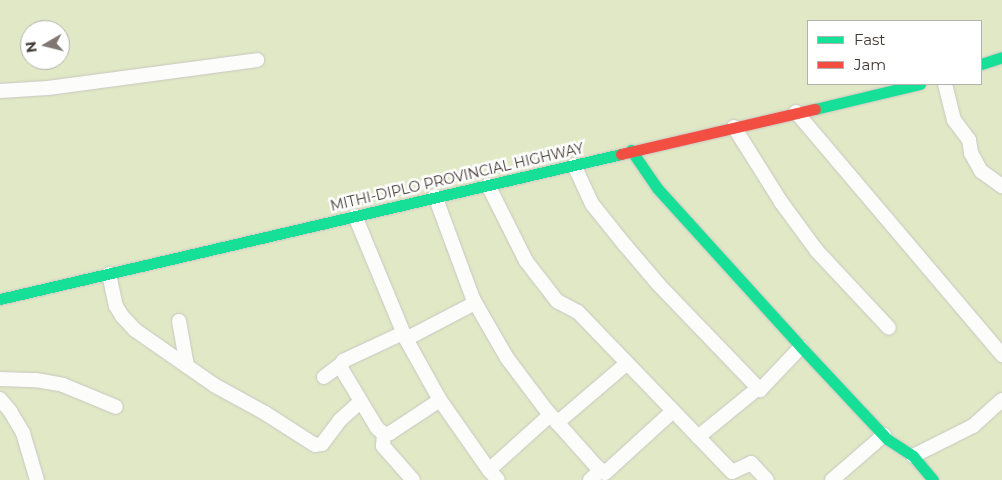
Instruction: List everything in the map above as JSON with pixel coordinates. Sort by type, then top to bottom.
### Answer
[{"type":"main road","points":[[982,64],[1002,57]]},
{"type":"main road","name":"MITHI-DIPLO PROVINCIAL HIGHWAY","points":[[0,299],[916,85]]},
{"type":"main road","points":[[631,150],[658,188],[801,347],[884,436],[914,456],[933,480]]},
{"type":"street","points":[[0,91],[48,88],[257,60]]},
{"type":"street","points":[[945,85],[954,120],[969,140],[971,153],[981,172],[1002,186]]},
{"type":"street","points":[[796,112],[1002,355]]},
{"type":"street","points":[[734,127],[781,202],[817,251],[889,328]]},
{"type":"street","points":[[574,164],[592,204],[625,245],[659,285],[758,388]]},
{"type":"street","points":[[488,185],[526,261],[557,301],[578,312],[732,472],[751,463],[767,480]]},
{"type":"street","points":[[435,196],[475,303],[507,358],[554,419],[609,473]]},
{"type":"street","points":[[355,216],[405,336],[440,400],[493,475],[554,419],[626,364]]},
{"type":"street","points":[[109,274],[116,306],[122,316],[136,330],[214,385],[318,446],[322,444],[340,420],[360,402]]},
{"type":"street","points":[[324,377],[343,361],[405,336],[475,303]]},
{"type":"street","points":[[179,321],[187,366]]},
{"type":"street","points":[[698,437],[758,388],[760,390],[801,347]]},
{"type":"street","points":[[341,364],[341,368],[360,402],[377,428],[384,434],[384,446],[413,480]]},
{"type":"street","points":[[0,379],[36,380],[63,385],[116,407]]},
{"type":"street","points":[[0,400],[10,411],[23,433],[37,480]]},
{"type":"street","points":[[384,434],[390,433],[440,400]]},
{"type":"street","points":[[914,456],[973,426],[1002,400]]},
{"type":"street","points":[[590,480],[609,473],[672,411]]},
{"type":"street","points":[[832,480],[884,436]]},
{"type":"green space","points":[[0,0],[1002,0],[1002,480],[0,480]]},
{"type":"traffic: fast","points":[[982,64],[1002,57]]},
{"type":"traffic: fast","points":[[815,109],[916,85]]},
{"type":"traffic: fast","points":[[631,150],[657,188],[801,347],[887,439],[913,456],[933,480]]},
{"type":"traffic: fast","points":[[0,299],[621,154]]},
{"type":"traffic: jam","points":[[621,154],[815,109]]}]
